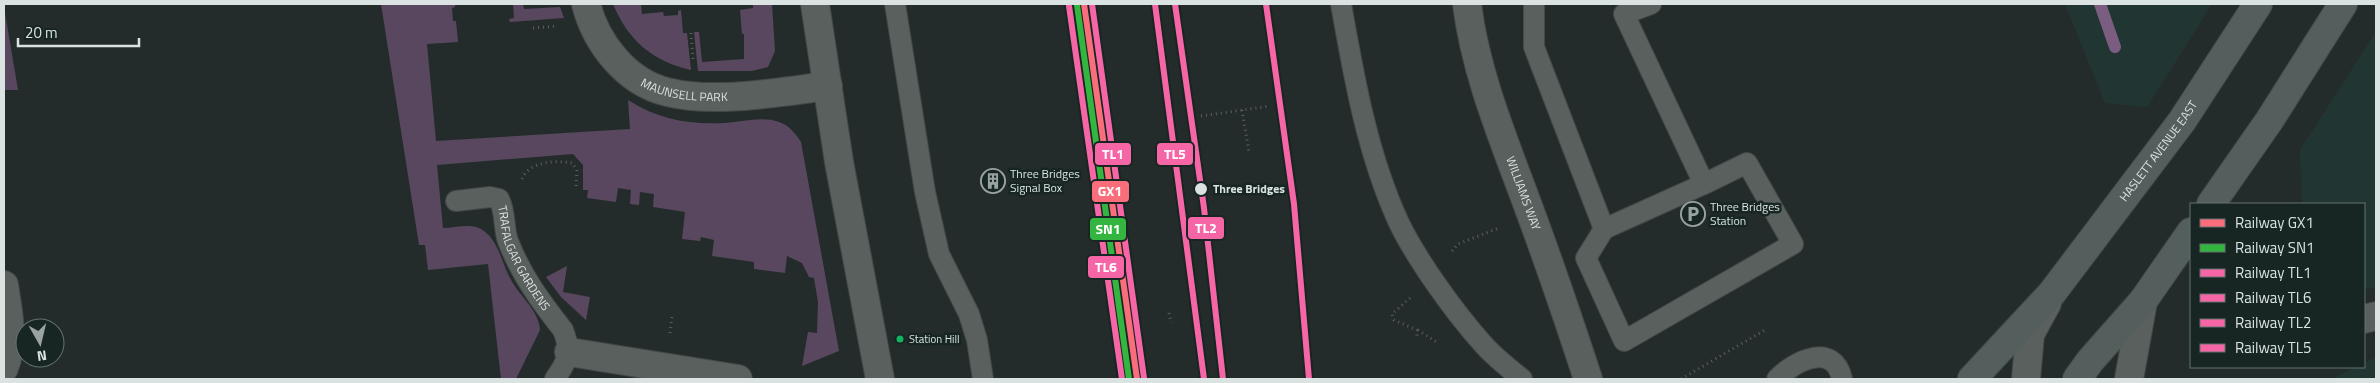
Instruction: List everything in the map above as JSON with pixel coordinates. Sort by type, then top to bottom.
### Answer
[{"type":"main road","name":"HASLETT AVENUE EAST","points":[[1972,379],[2052,293],[2182,121],[2258,4]]},
{"type":"main road","points":[[2212,203],[2269,122],[2343,4]]},
{"type":"main road","points":[[2077,379],[2090,361],[2143,301],[2190,233]]},
{"type":"street","name":"MAUNSELL PARK","points":[[586,4],[591,24],[605,48],[640,80],[667,92],[730,96],[828,86]]},
{"type":"street","points":[[815,4],[839,162],[880,379]]},
{"type":"street","name":"WILLIAMS WAY","points":[[1467,4],[1470,33],[1497,123],[1532,214],[1588,379]]},
{"type":"street","points":[[4,285],[11,329],[10,349],[4,368]]},
{"type":"street","name":"HASLETT AVENUE EAST","points":[[2026,379],[2030,334],[2052,293]]},
{"type":"street","points":[[2129,379],[2143,301]]},
{"type":"street","points":[[569,352],[738,379]]},
{"type":"lane","points":[[895,4],[925,192],[939,254],[969,314],[977,340],[983,379]]},
{"type":"lane","points":[[1341,4],[1356,86],[1372,148],[1400,223],[1431,276],[1483,346],[1522,379]]},
{"type":"lane","points":[[1534,4],[1534,47],[1604,229]]},
{"type":"lane","points":[[1651,4],[1622,9],[1704,184]]},
{"type":"lane","points":[[1747,163],[1793,244],[1624,341],[1586,258],[1604,229],[1704,184],[1747,163]]},
{"type":"lane","name":"TRAFALGAR GARDENS","points":[[456,201],[490,196],[499,199],[503,206],[507,238],[515,259],[535,295],[563,330],[569,352]]},
{"type":"lane","points":[[555,379],[567,361],[569,352]]},
{"type":"lane","points":[[1777,379],[1804,358],[1818,357],[1830,360],[1840,371],[1842,379]]},
{"type":"path","points":[[1202,116],[1270,106]]},
{"type":"path","points":[[1242,110],[1249,152]]},
{"type":"path","points":[[499,199],[517,200],[522,176],[537,165],[554,162],[572,163],[577,170],[576,189]]},
{"type":"path","points":[[1458,244],[1502,227]]},
{"type":"path","points":[[1401,304],[1392,314],[1394,320],[1417,330],[1417,336]]},
{"type":"path","points":[[1169,313],[1171,323]]},
{"type":"path","points":[[1681,379],[1765,330]]},
{"type":"shaded area","points":[[381,4],[455,4],[455,7],[452,8],[453,21],[456,21],[458,42],[427,44],[436,141],[630,129],[628,100],[650,112],[687,122],[712,123],[766,119],[783,123],[801,142],[839,351],[802,366],[808,332],[817,333],[818,302],[814,278],[809,277],[802,263],[787,256],[785,273],[754,269],[754,262],[712,256],[714,240],[701,237],[700,241],[682,239],[685,212],[653,207],[654,194],[640,192],[639,205],[630,204],[631,190],[618,188],[616,202],[587,198],[588,190],[583,190],[583,165],[573,154],[437,165],[443,228],[464,226],[480,228],[484,231],[497,247],[510,278],[539,323],[540,330],[516,379],[501,379],[488,264],[428,270],[425,245],[419,245]]},
{"type":"shaded area","points":[[513,4],[523,4],[524,9],[560,7],[564,18],[510,22],[509,19],[514,18]]},
{"type":"shaded area","points":[[613,4],[641,4],[642,14],[663,12],[664,16],[678,15],[678,11],[681,10],[683,33],[687,33],[691,70],[664,61],[643,47],[626,28]]},
{"type":"shaded area","points":[[753,4],[772,4],[775,51],[768,67],[752,71],[698,71],[694,32],[699,32],[702,62],[744,59],[744,34],[742,34],[740,10],[753,8]]},
{"type":"shaded area","points":[[2065,4],[2212,4],[2147,107],[2105,103]]},
{"type":"shaded area","points":[[4,7],[18,90],[4,90]]},
{"type":"shaded area","points":[[2376,32],[2376,288],[2365,289],[2365,203],[2302,203],[2300,150]]},
{"type":"shaded area","points":[[567,266],[563,292],[590,297],[586,320],[561,297],[546,277]]},
{"type":"shaded area","points":[[2376,357],[2376,379],[2331,379],[2354,368],[2365,368],[2365,362]]},
{"type":"waterway","points":[[2100,4],[2115,47]]},
{"type":"rail line","name":"GX1","points":[[1084,4],[1137,379]]},
{"type":"rail line","name":"TL1","points":[[1092,4],[1144,378]]},
{"type":"rail line","name":"TL5","points":[[1155,4],[1204,379]]},
{"type":"rail line","name":"TL2","points":[[1175,4],[1204,208],[1223,379]]},
{"type":"rail line","name":"TL5","points":[[1266,4],[1294,204],[1309,379]]},
{"type":"rail line","name":"SN1","points":[[1077,5],[1129,379]]},
{"type":"rail line","name":"TL6","points":[[1069,6],[1122,379]]},
{"type":"place","name":"Three Bridges Signal Box","points":[[993,181]]},
{"type":"place","name":"Three Bridges","points":[[1201,189]]},
{"type":"place","name":"Three Bridges Station","points":[[1693,214]]},
{"type":"place","name":"Station Hill","points":[[900,339]]}]
